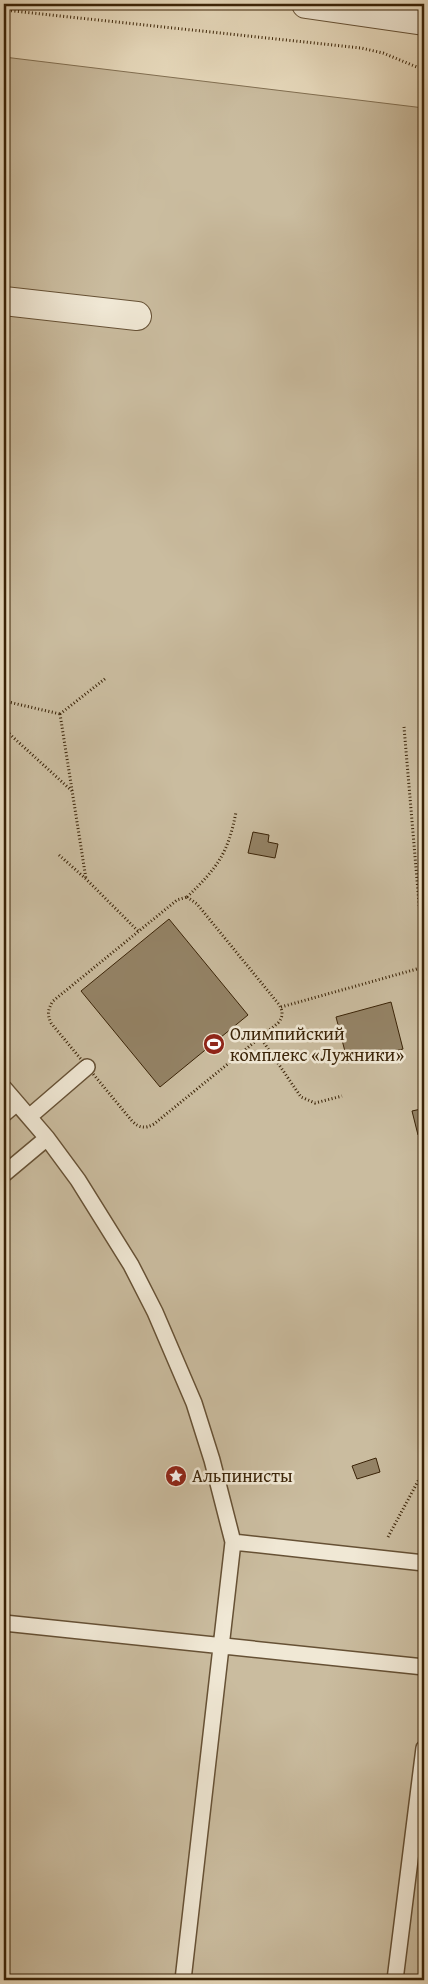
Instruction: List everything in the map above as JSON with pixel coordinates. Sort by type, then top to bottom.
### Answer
[{"type":"street","points":[[306,4],[424,22]]},
{"type":"street","points":[[4,301],[137,316]]},
{"type":"lane","points":[[30,1117],[88,1067]]},
{"type":"lane","points":[[4,1088],[47,1138],[103,1219],[131,1265],[155,1312],[194,1403],[212,1460],[233,1542],[183,1980]]},
{"type":"lane","points":[[4,1114],[17,1103]]},
{"type":"lane","points":[[4,1174],[47,1138]]},
{"type":"lane","points":[[233,1542],[424,1563]]},
{"type":"lane","points":[[4,1623],[424,1667]]},
{"type":"lane","points":[[395,1980],[424,1748]]},
{"type":"path","points":[[4,10],[361,48],[384,53],[424,70]]},
{"type":"path","points":[[60,714],[106,678]]},
{"type":"path","points":[[4,701],[60,714]]},
{"type":"path","points":[[60,714],[86,879]]},
{"type":"path","points":[[404,727],[424,962]]},
{"type":"path","points":[[4,730],[73,792]]},
{"type":"path","points":[[187,897],[197,904],[281,1006],[281,1019],[148,1128],[137,1126],[51,1023],[48,1018],[49,1008],[53,1001],[177,900],[187,897],[206,879],[222,858],[231,836],[236,812]]},
{"type":"path","points":[[59,855],[86,879],[138,932]]},
{"type":"path","points":[[281,1006],[424,967]]},
{"type":"path","points":[[260,1037],[301,1096],[315,1103],[342,1096]]},
{"type":"path","points":[[377,1558],[424,1470]]},
{"type":"shaded area","name":"Олимпийский комплекс «Лужники»","points":[[4,57],[424,108],[424,1980],[4,1980]]},
{"type":"building","points":[[4,116],[9,116],[6,137],[4,137]]},
{"type":"building","points":[[253,832],[269,835],[268,842],[278,844],[275,858],[248,853]]},
{"type":"building","points":[[169,919],[248,1015],[160,1087],[81,991]]},
{"type":"building","points":[[391,1002],[403,1049],[348,1063],[336,1017]]},
{"type":"building","points":[[421,1109],[424,1133],[418,1135],[412,1111]]},
{"type":"building","points":[[376,1458],[380,1472],[357,1479],[352,1466]]},
{"type":"place","name":"Олимпийский комплекс «Лужники»","points":[[214,1044]]},
{"type":"place","name":"Альпинисты","points":[[176,1476]]}]
